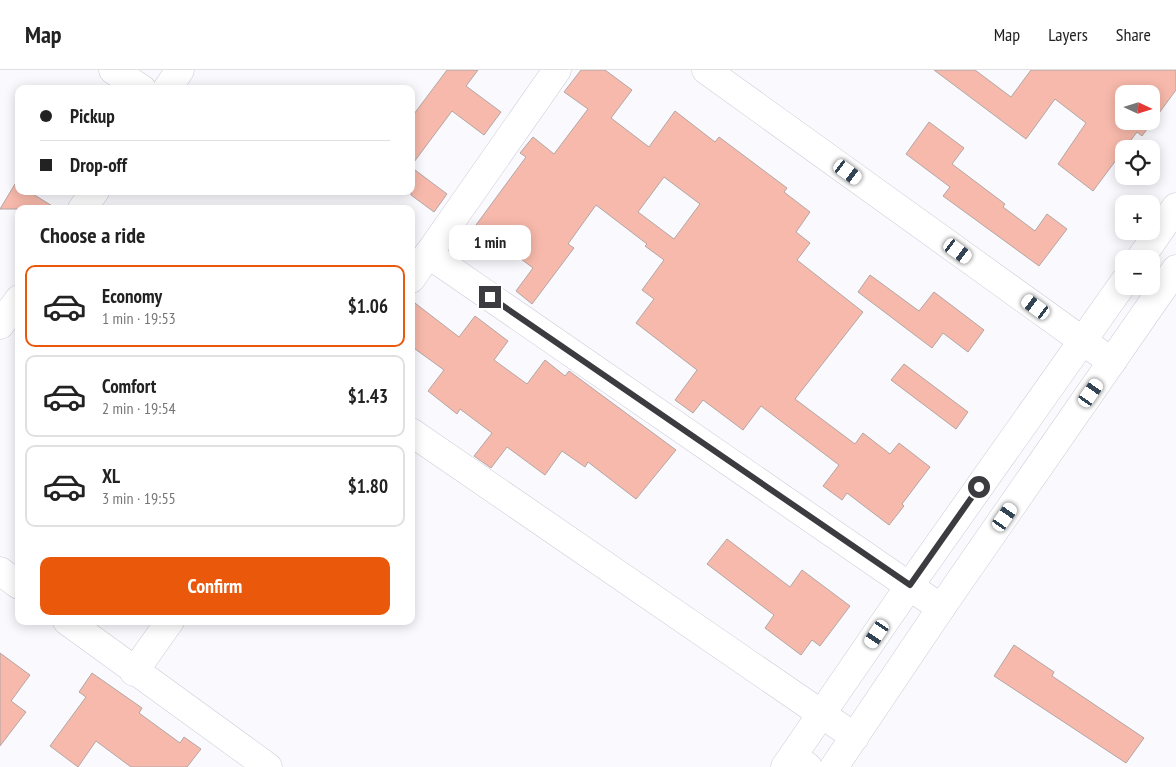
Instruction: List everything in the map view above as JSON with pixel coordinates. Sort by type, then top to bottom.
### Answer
[{"type":"street","points":[[114,70],[136,85]]},
{"type":"street","points":[[170,85],[180,70]]},
{"type":"street","points":[[415,272],[556,70]]},
{"type":"street","points":[[706,70],[1112,362]]},
{"type":"street","points":[[1146,250],[1176,207]]},
{"type":"street","points":[[428,254],[941,608]]},
{"type":"street","points":[[834,767],[941,608],[1176,270]]},
{"type":"street","points":[[795,763],[822,715],[910,585],[1115,295]]},
{"type":"street","points":[[0,325],[15,304]]},
{"type":"street","points":[[415,435],[855,737]]},
{"type":"street","points":[[0,571],[15,582]]},
{"type":"street","points":[[72,625],[134,672],[268,767]]},
{"type":"street","points":[[134,672],[167,625]]},
{"type":"building","points":[[447,70],[478,70],[466,86],[501,112],[484,135],[452,111],[415,161],[415,113]]},
{"type":"building","points":[[581,70],[605,70],[632,90],[611,118],[649,147],[675,111],[715,142],[719,137],[787,188],[784,192],[810,212],[796,232],[810,243],[797,260],[863,312],[795,399],[855,444],[863,433],[890,454],[899,443],[930,467],[902,504],[904,506],[889,525],[847,493],[842,500],[823,486],[839,465],[761,406],[743,430],[703,400],[693,413],[675,400],[697,370],[636,323],[654,299],[642,290],[664,260],[645,246],[647,244],[596,205],[568,244],[574,248],[532,304],[516,291],[533,268],[476,225],[526,157],[520,153],[533,137],[554,154],[588,109],[564,92]],"holes":[[[664,177],[700,204],[674,239],[638,212]]]},
{"type":"building","points":[[934,70],[975,70],[1011,97],[1031,70],[1176,70],[1176,90],[1160,112],[1160,85],[1115,85],[1115,130],[1146,130],[1142,136],[1137,132],[1131,140],[1115,140],[1115,162],[1093,191],[1058,164],[1086,123],[1055,99],[1026,139]]},
{"type":"building","points":[[929,122],[964,148],[952,164],[1005,204],[1003,207],[1035,231],[1047,214],[1067,229],[1039,266],[943,196],[950,187],[906,154]]},
{"type":"building","points":[[415,170],[447,194],[434,212],[411,195],[415,195]]},
{"type":"building","points":[[15,184],[15,195],[34,195],[51,205],[15,205],[15,209],[0,209]]},
{"type":"building","points":[[870,275],[919,311],[934,292],[984,330],[968,352],[943,333],[932,348],[858,292]]},
{"type":"building","points":[[415,303],[459,337],[475,316],[508,341],[494,360],[527,384],[545,360],[565,376],[569,371],[676,450],[636,499],[588,462],[585,467],[562,451],[545,475],[507,447],[491,468],[474,456],[492,433],[460,409],[457,414],[428,391],[444,370],[415,349]]},
{"type":"building","points":[[904,364],[968,412],[956,429],[891,380]]},
{"type":"building","points":[[727,539],[790,587],[802,570],[850,606],[820,646],[812,640],[801,655],[765,628],[774,615],[707,564]]},
{"type":"building","points":[[1014,645],[1054,672],[1052,676],[1144,738],[1126,763],[994,676]]},
{"type":"building","points":[[0,653],[30,675],[11,701],[26,712],[0,746]]},
{"type":"building","points":[[92,673],[142,708],[139,713],[180,743],[184,737],[201,749],[187,767],[131,767],[96,741],[78,767],[50,746],[86,697],[79,692]]},
{"type":"route","points":[[490,297],[910,585],[979,487]]}]
